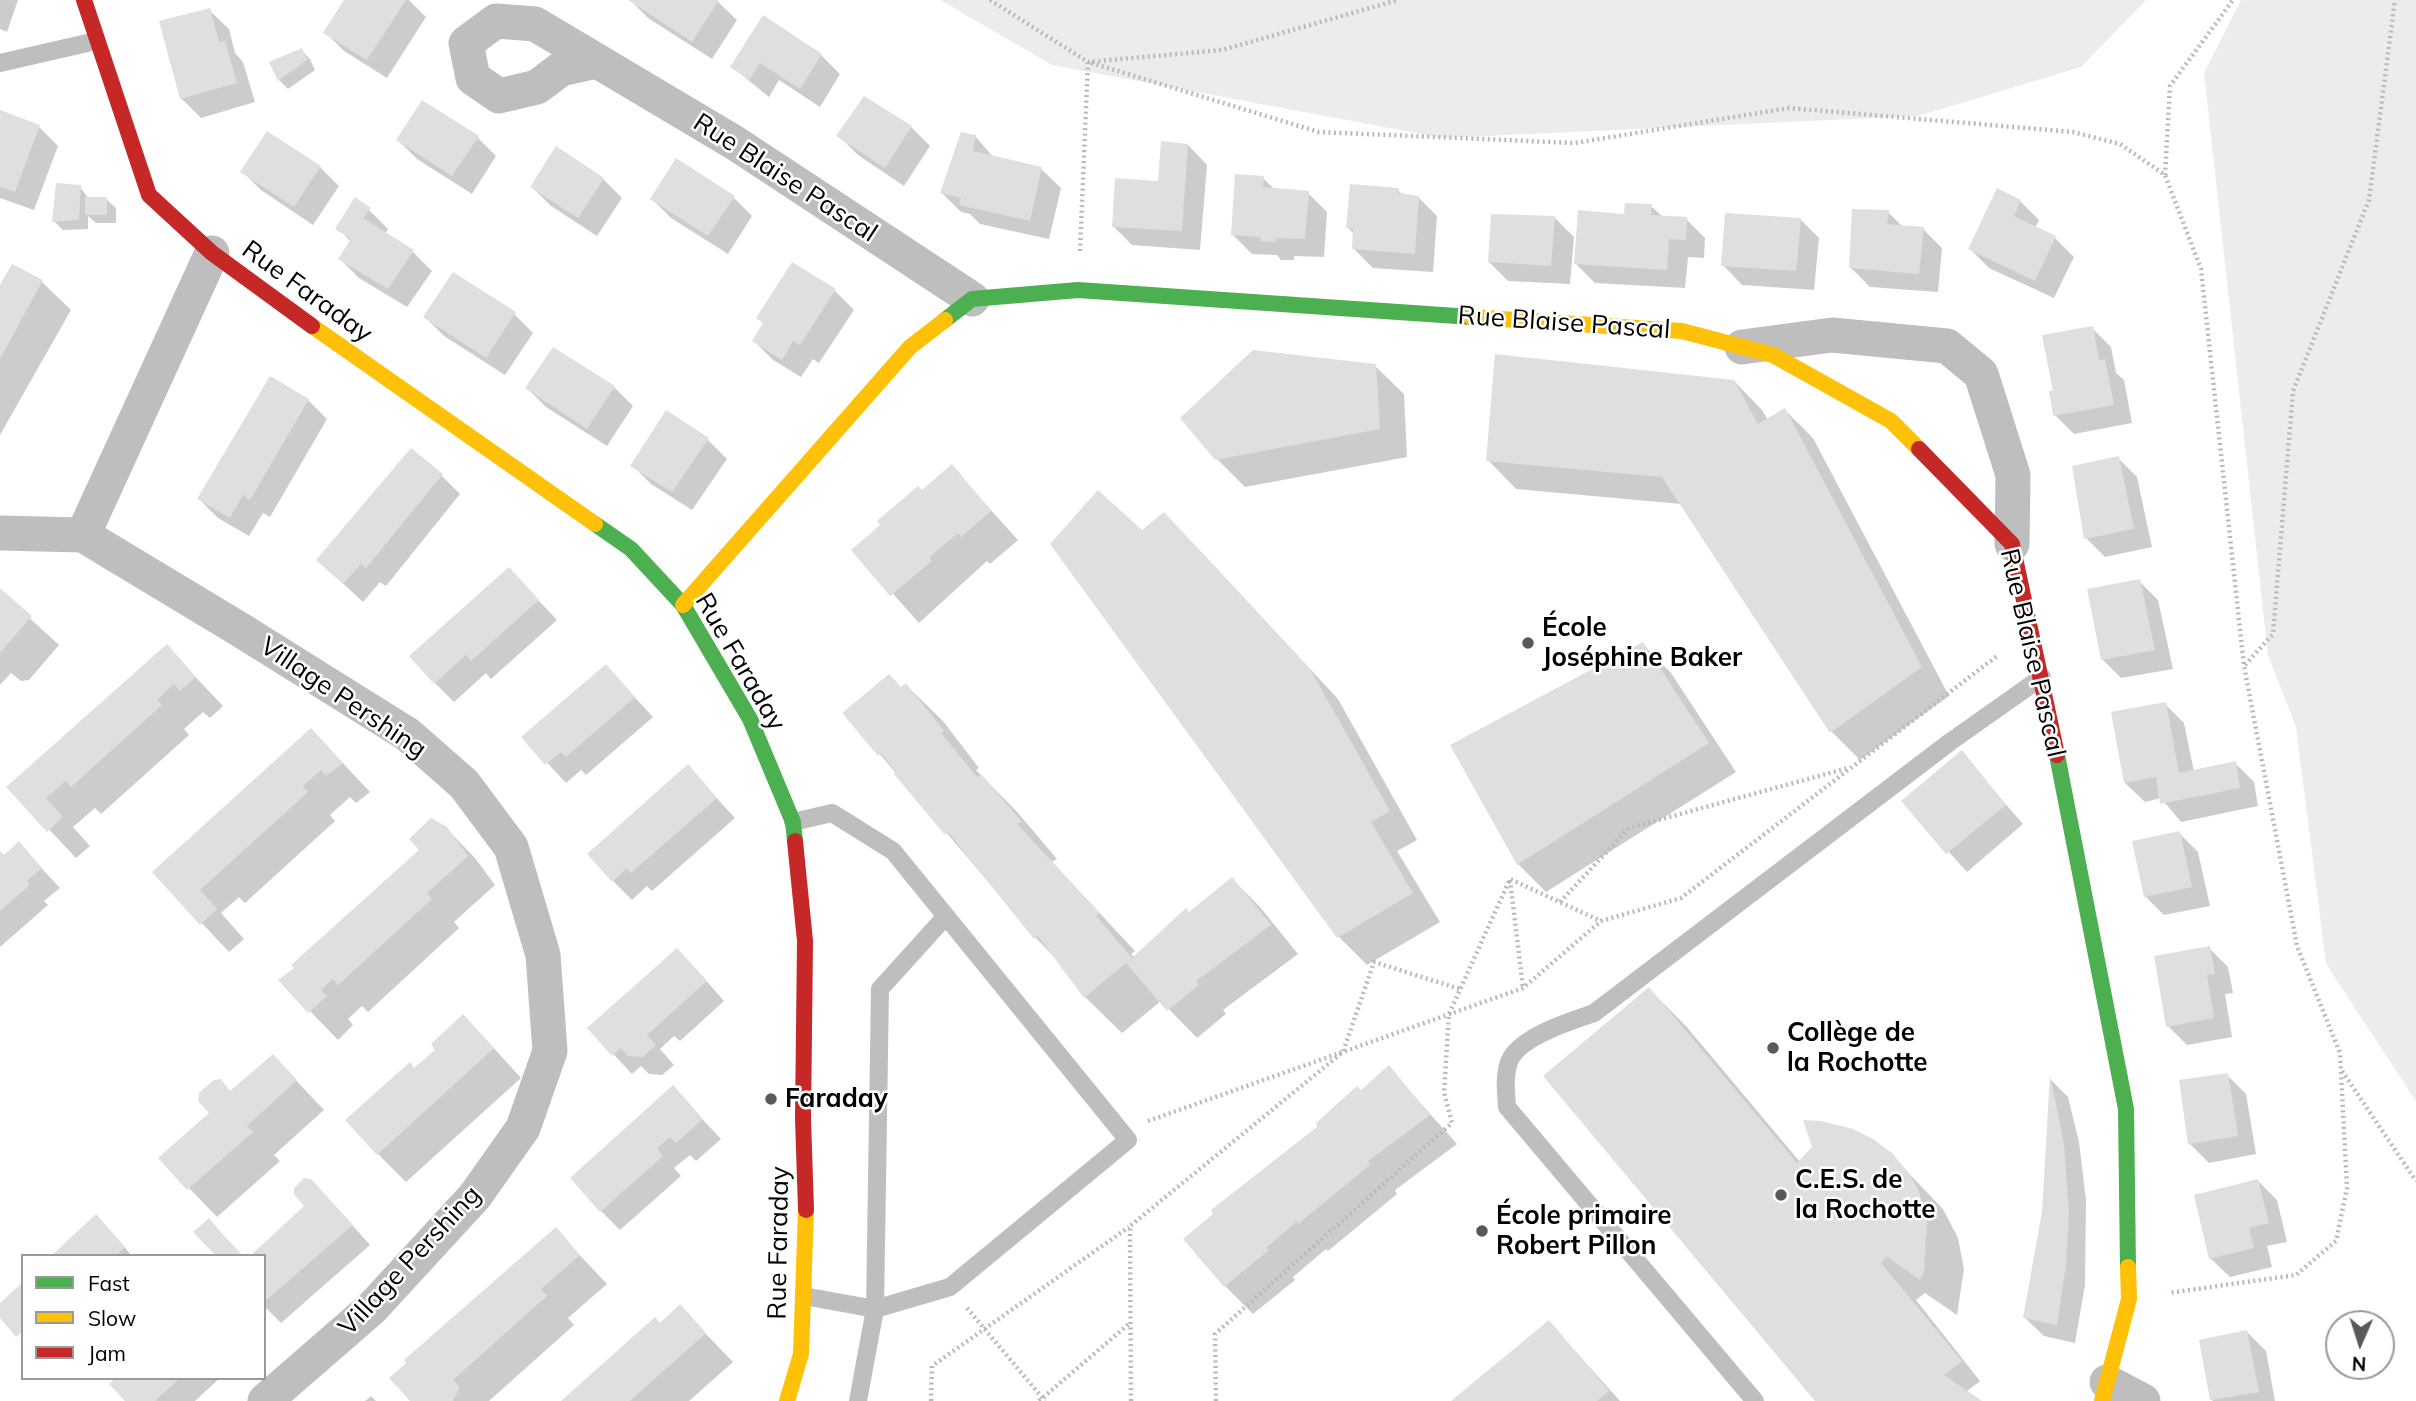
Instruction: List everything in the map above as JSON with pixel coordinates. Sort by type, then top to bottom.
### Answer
[{"type":"street","name":"Rue Faraday","points":[[84,0],[149,195],[212,253],[415,400],[631,549],[683,605],[750,719],[793,822],[805,941],[803,1119],[807,1240],[801,1354],[787,1401]]},
{"type":"street","name":"Rue Blaise Pascal","points":[[597,61],[735,144],[972,299],[1078,290],[1682,331],[1773,355],[1891,421],[2012,544],[2042,677],[2126,1109],[2129,1299],[2104,1391]]},
{"type":"street","points":[[0,533],[83,535],[212,253]]},
{"type":"street","points":[[683,605],[910,347],[972,299]]},
{"type":"street","points":[[1742,347],[1832,335],[1947,346],[1981,374],[2013,475],[2012,544]]},
{"type":"street","name":"Village Pershing","points":[[83,535],[407,734],[464,784],[511,847],[543,955],[550,1051],[523,1128],[475,1196],[372,1308],[265,1401]]},
{"type":"street","points":[[2104,1391],[2143,1401]]},
{"type":"lane","points":[[0,63],[96,41]]},
{"type":"lane","points":[[1755,1401],[1507,1107],[1505,1081],[1510,1059],[1521,1046],[1561,1024],[1594,1013],[1950,742],[2042,677]]},
{"type":"lane","points":[[793,822],[832,813],[893,851],[1128,1140],[950,1287],[875,1309],[804,1296]]},
{"type":"lane","points":[[858,1401],[875,1309],[880,989],[946,916]]},
{"type":"path","points":[[990,0],[1088,62],[1222,50],[1398,0]]},
{"type":"path","points":[[2165,176],[2169,86],[2233,0]]},
{"type":"path","points":[[2244,666],[2273,634],[2293,391],[2370,200],[2395,0]]},
{"type":"path","points":[[1121,1131],[1523,988],[1601,921],[1681,898],[2031,630]]},
{"type":"path","points":[[1560,902],[1629,828],[1852,767]]},
{"type":"path","points":[[1510,879],[1601,921]]},
{"type":"path","points":[[1510,879],[1523,988]]},
{"type":"path","points":[[1216,1401],[1216,1334],[1452,1123],[1444,1092],[1449,1014],[1510,879]]},
{"type":"path","points":[[931,1401],[932,1366],[1130,1226],[1343,1052],[1374,962],[1460,989]]},
{"type":"path","points":[[2341,1070],[2416,1181]]},
{"type":"path","points":[[1130,1226],[1131,1401]]},
{"type":"path","points":[[950,1287],[1042,1400],[1130,1323]]},
{"type":"shaded area","points":[[940,0],[2146,0],[2081,67],[1918,116],[1443,138],[1052,65]]},
{"type":"shaded area","points":[[2241,0],[2416,0],[2416,1101],[2326,964],[2296,727],[2268,655],[2204,73]]},
{"type":"building","points":[[344,0],[406,0],[367,60],[323,33]]},
{"type":"building","points":[[628,0],[719,0],[692,42]]},
{"type":"building","points":[[210,8],[219,42],[225,41],[237,83],[180,99],[159,21]]},
{"type":"building","points":[[763,15],[822,54],[800,89],[760,63],[749,80],[730,67]]},
{"type":"building","points":[[302,48],[307,60],[278,81],[269,62]]},
{"type":"building","points":[[864,96],[912,126],[885,168],[836,136]]},
{"type":"building","points":[[422,100],[479,136],[452,176],[396,140]]},
{"type":"building","points":[[0,110],[40,125],[15,192],[0,187]]},
{"type":"building","points":[[267,131],[321,166],[294,207],[240,172]]},
{"type":"building","points":[[961,132],[976,135],[973,151],[1042,167],[1030,221],[959,205],[961,198],[940,193]]},
{"type":"building","points":[[1161,141],[1188,144],[1182,231],[1112,227],[1115,178],[1158,181]]},
{"type":"building","points":[[556,146],[604,178],[578,218],[530,187]]},
{"type":"building","points":[[676,158],[735,196],[708,236],[650,199]]},
{"type":"building","points":[[1235,174],[1264,176],[1263,187],[1309,191],[1305,239],[1276,238],[1276,242],[1260,241],[1261,237],[1231,235]]},
{"type":"building","points":[[56,183],[81,185],[79,220],[52,222]]},
{"type":"building","points":[[1350,184],[1399,188],[1399,193],[1419,196],[1415,254],[1352,249],[1353,229],[1346,228]]},
{"type":"building","points":[[1997,188],[2021,200],[2014,216],[2056,236],[2035,281],[1968,249]]},
{"type":"building","points":[[85,197],[107,197],[107,215],[85,215]]},
{"type":"building","points":[[355,197],[371,208],[363,218],[414,250],[388,289],[338,259],[351,239],[335,229]]},
{"type":"building","points":[[1625,203],[1652,204],[1651,215],[1687,217],[1686,240],[1669,239],[1667,270],[1574,264],[1578,210],[1624,214]]},
{"type":"building","points":[[1852,209],[1889,210],[1887,224],[1924,227],[1919,274],[1849,268]]},
{"type":"building","points":[[1725,213],[1801,218],[1796,271],[1721,266]]},
{"type":"building","points":[[1491,214],[1555,216],[1551,266],[1488,262]]},
{"type":"building","points":[[792,262],[836,289],[800,345],[793,341],[782,360],[752,341],[763,323],[756,318]]},
{"type":"building","points":[[12,264],[43,280],[0,359],[0,285]]},
{"type":"building","points":[[453,272],[516,312],[486,358],[423,317]]},
{"type":"building","points":[[2093,326],[2099,360],[2105,359],[2114,405],[2053,416],[2049,391],[2053,391],[2042,335]]},
{"type":"building","points":[[553,347],[615,386],[587,429],[525,388]]},
{"type":"building","points":[[1253,350],[1376,364],[1380,429],[1215,460],[1180,418]]},
{"type":"building","points":[[1495,354],[1734,380],[1758,424],[1785,408],[1922,667],[1830,733],[1662,477],[1486,461]]},
{"type":"building","points":[[270,376],[309,399],[250,500],[243,495],[230,518],[197,499]]},
{"type":"building","points":[[666,410],[709,438],[672,492],[630,466]]},
{"type":"building","points":[[411,448],[443,474],[366,568],[361,564],[343,584],[316,560]]},
{"type":"building","points":[[2119,456],[2134,529],[2084,539],[2072,466]]},
{"type":"building","points":[[952,464],[991,511],[961,537],[958,533],[930,557],[932,561],[890,596],[851,550],[880,525],[877,521],[918,486],[922,490]]},
{"type":"building","points":[[1098,490],[1142,530],[1164,512],[1310,669],[1390,811],[1371,822],[1413,893],[1337,938],[1050,544]]},
{"type":"building","points":[[509,567],[539,600],[471,661],[466,655],[434,684],[409,656]]},
{"type":"building","points":[[2140,579],[2155,650],[2101,660],[2087,589]]},
{"type":"building","points":[[0,588],[32,616],[0,653]]},
{"type":"building","points":[[1643,642],[1709,743],[1517,865],[1450,745]]},
{"type":"building","points":[[167,644],[196,677],[180,691],[174,684],[157,700],[162,705],[71,787],[66,781],[46,798],[63,817],[47,832],[6,787]]},
{"type":"building","points":[[606,664],[635,697],[566,757],[561,752],[545,765],[521,737]]},
{"type":"building","points":[[889,674],[901,687],[906,683],[944,731],[941,733],[977,777],[981,774],[1022,822],[1017,824],[1100,913],[1096,916],[1132,958],[1186,908],[1189,912],[1232,877],[1271,925],[1196,981],[1199,985],[1167,1011],[1126,963],[1084,998],[1038,936],[1034,939],[948,832],[945,835],[894,774],[896,772],[881,753],[878,756],[842,713]]},
{"type":"building","points":[[2166,702],[2179,773],[2236,761],[2240,788],[2160,804],[2156,777],[2124,783],[2111,712]]},
{"type":"building","points":[[311,728],[343,763],[326,776],[321,770],[303,786],[308,792],[200,890],[217,909],[200,925],[152,872]]},
{"type":"building","points":[[1962,750],[2006,805],[1946,854],[1901,801]]},
{"type":"building","points":[[688,764],[717,798],[631,873],[627,868],[612,882],[587,854]]},
{"type":"building","points":[[431,818],[447,827],[468,856],[427,893],[432,899],[338,985],[333,979],[321,990],[327,996],[308,1013],[278,980],[294,968],[291,965],[419,850],[409,839]]},
{"type":"building","points":[[2180,831],[2192,887],[2144,897],[2132,841]]},
{"type":"building","points":[[19,841],[42,868],[27,881],[30,885],[0,911],[0,851],[4,855]]},
{"type":"building","points":[[2210,946],[2215,974],[2207,975],[2214,1018],[2166,1027],[2154,956]]},
{"type":"building","points":[[677,948],[707,981],[647,1035],[656,1045],[643,1057],[628,1056],[621,1048],[612,1056],[587,1028]]},
{"type":"building","name":"C.E.S. de la Rochotte","points":[[1649,987],[1797,1163],[1812,1147],[1803,1120],[1821,1121],[1853,1129],[1873,1139],[1892,1153],[1907,1171],[1918,1189],[1927,1220],[1924,1271],[1920,1280],[1887,1257],[1881,1263],[1962,1361],[1944,1375],[1982,1401],[1815,1401],[1543,1076]]},
{"type":"building","points":[[463,1014],[494,1048],[377,1155],[345,1120],[410,1062],[414,1068],[435,1050],[431,1044]]},
{"type":"building","points":[[273,1054],[297,1080],[247,1126],[253,1132],[187,1190],[158,1158],[209,1113],[198,1101],[199,1093],[214,1080],[221,1079],[230,1091]]},
{"type":"building","points":[[1389,1065],[1430,1115],[1368,1161],[1370,1165],[1298,1224],[1297,1221],[1266,1248],[1269,1250],[1224,1287],[1183,1239],[1213,1214],[1211,1210],[1317,1127],[1316,1123],[1357,1086],[1361,1090]]},
{"type":"building","points":[[2228,1073],[2238,1136],[2188,1144],[2179,1080]]},
{"type":"building","points":[[2050,1075],[2064,1144],[2069,1212],[2066,1265],[2057,1325],[2023,1318],[2042,1212]]},
{"type":"building","points":[[673,1085],[703,1119],[676,1143],[670,1137],[657,1148],[663,1156],[600,1212],[570,1178]]},
{"type":"building","points":[[304,1178],[311,1179],[353,1225],[266,1300],[266,1254],[252,1254],[304,1206],[294,1194],[294,1188]]},
{"type":"building","points":[[2258,1179],[2269,1223],[2249,1228],[2254,1248],[2209,1259],[2194,1195]]},
{"type":"building","points":[[96,1214],[125,1247],[118,1254],[53,1254]]},
{"type":"building","points":[[209,1218],[241,1254],[214,1254],[193,1232]]},
{"type":"building","points":[[556,1227],[580,1255],[541,1289],[547,1296],[453,1380],[460,1387],[453,1401],[410,1401],[389,1378],[406,1363],[404,1360]]},
{"type":"building","points":[[21,1284],[21,1333],[16,1337],[0,1318],[0,1303]]},
{"type":"building","points":[[680,1304],[706,1333],[630,1401],[561,1401],[655,1317],[660,1323]]},
{"type":"building","points":[[1549,1320],[1609,1391],[1597,1401],[1451,1401]]},
{"type":"building","points":[[2247,1330],[2259,1392],[2210,1400],[2199,1340]]},
{"type":"building","points":[[113,1380],[178,1380],[155,1401],[125,1401],[109,1384]]},
{"type":"traffic: fast","points":[[945,320],[972,299],[1078,290],[1471,317]]},
{"type":"traffic: fast","points":[[595,524],[631,549],[683,605],[750,719],[793,822],[795,841]]},
{"type":"traffic: fast","points":[[2057,755],[2126,1109],[2128,1267]]},
{"type":"traffic: slow","points":[[1471,317],[1682,331],[1773,355],[1891,421],[1919,449]]},
{"type":"traffic: slow","points":[[683,605],[910,347],[945,320]]},
{"type":"traffic: slow","points":[[312,326],[595,524]]},
{"type":"traffic: slow","points":[[787,1401],[801,1354],[806,1210]]},
{"type":"traffic: slow","points":[[2102,1401],[2129,1299],[2128,1267]]},
{"type":"traffic: jam","points":[[84,0],[149,195],[212,253],[312,326]]},
{"type":"traffic: jam","points":[[1919,449],[2012,544],[2057,755]]},
{"type":"traffic: jam","points":[[795,841],[805,941],[803,1119],[806,1210]]},
{"type":"place","name":"École Joséphine Baker","points":[[1528,643]]},
{"type":"place","name":"Collège de la Rochotte","points":[[1773,1048]]},
{"type":"place","name":"Faraday","points":[[771,1099]]},
{"type":"place","name":"C.E.S. de la Rochotte","points":[[1781,1195]]},
{"type":"place","name":"École primaire Robert Pillon","points":[[1482,1231]]}]
